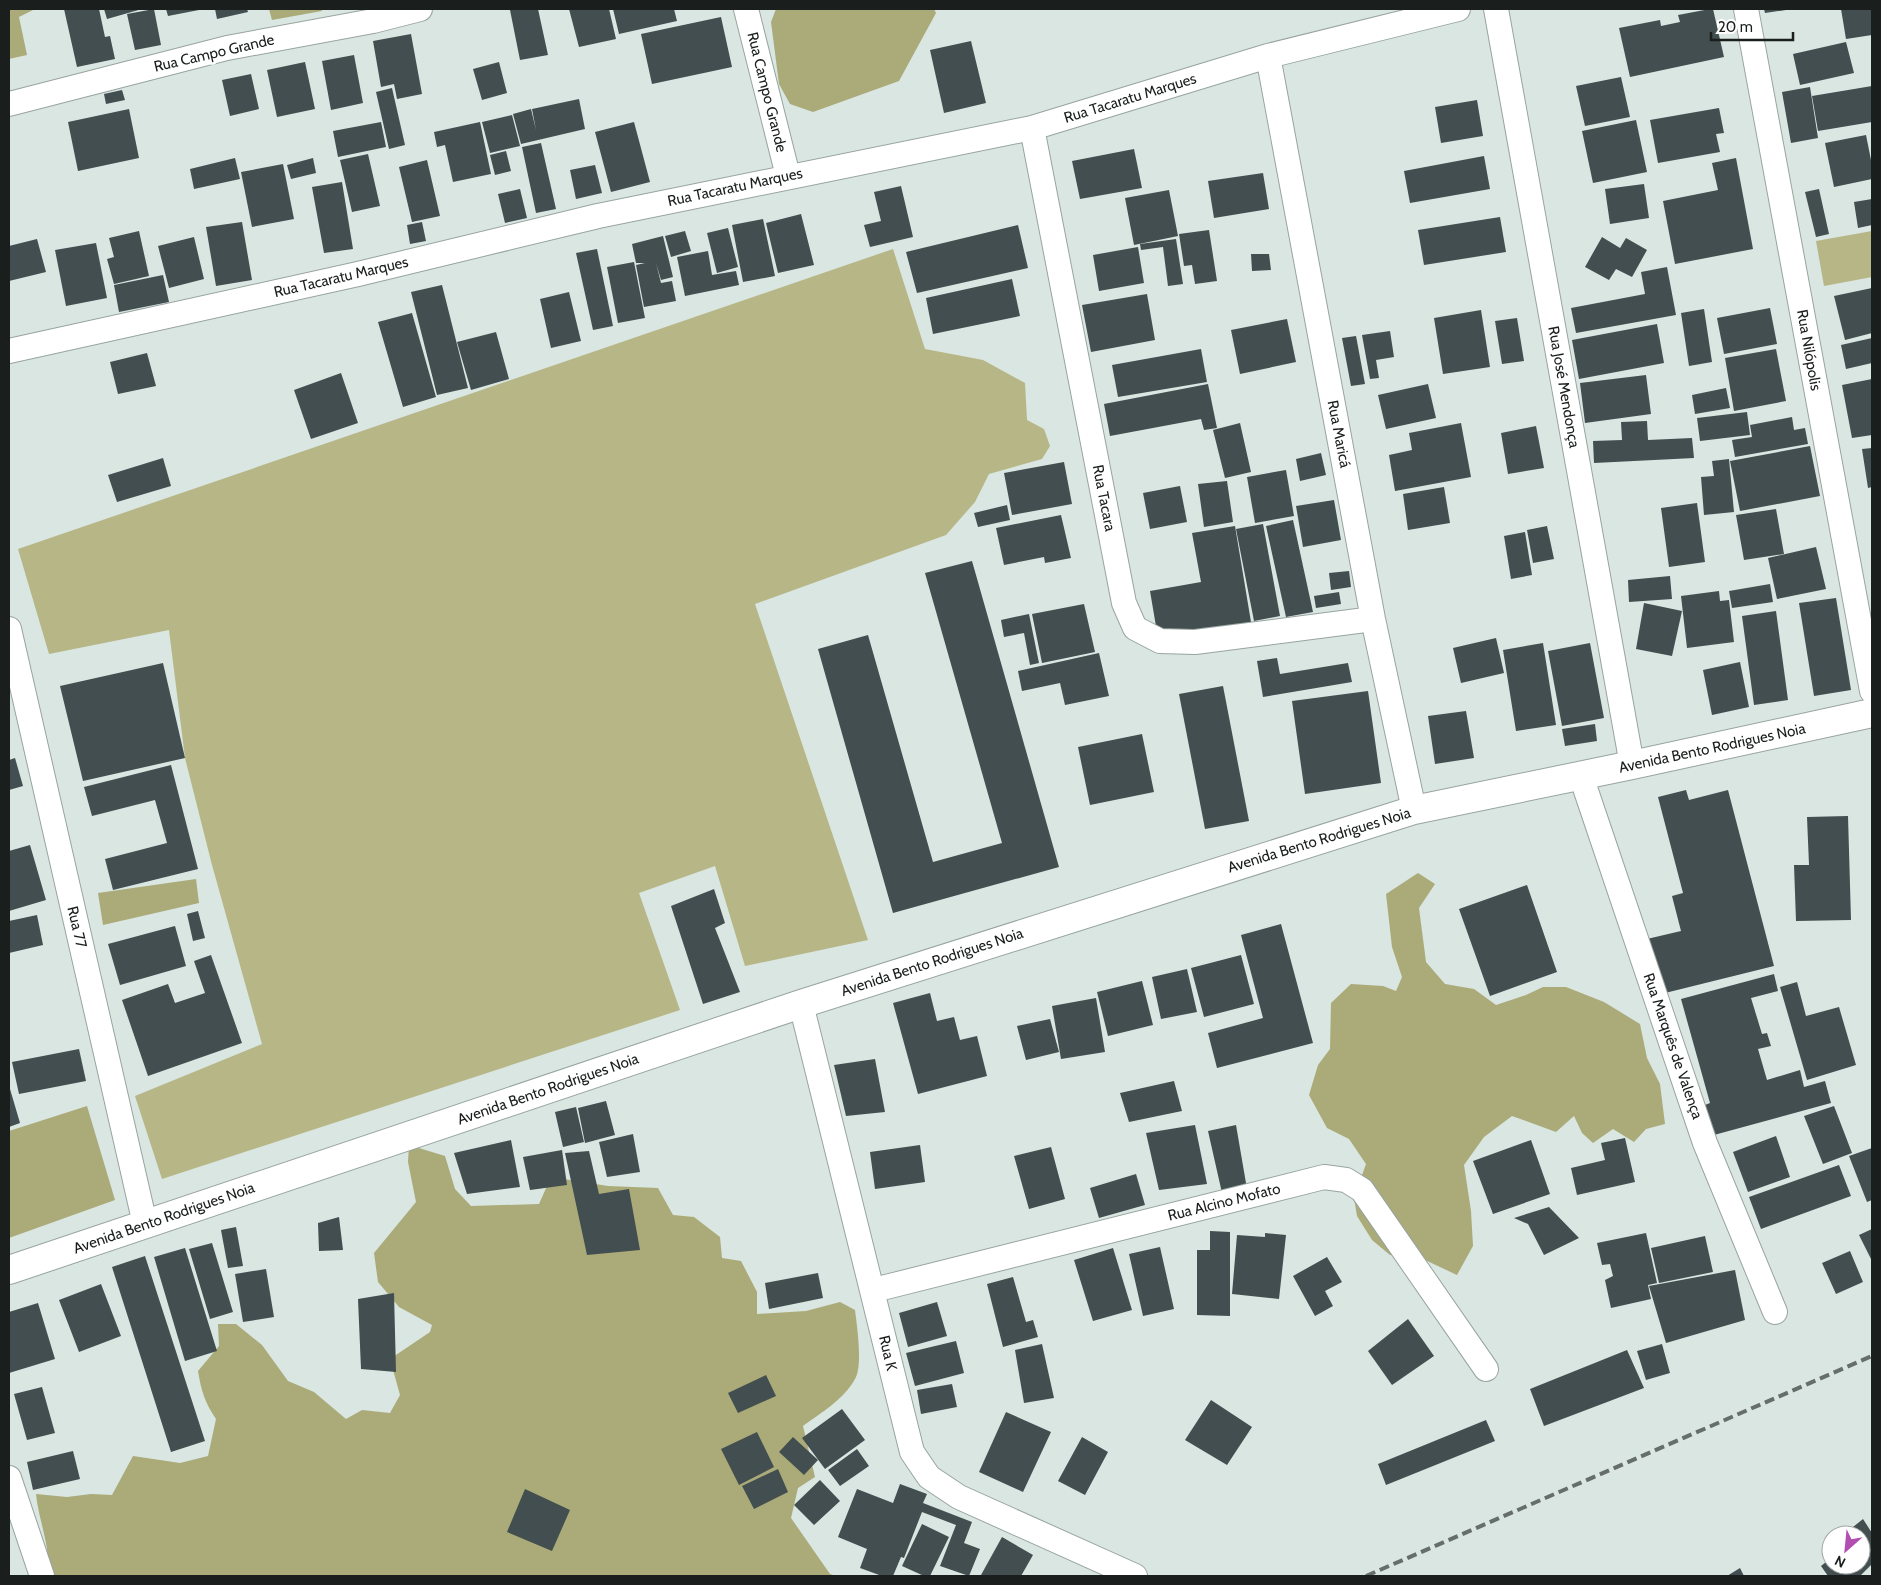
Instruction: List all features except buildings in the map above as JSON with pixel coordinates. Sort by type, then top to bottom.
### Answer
[{"type":"street","name":"Rua Campo Grande","points":[[9,104],[227,48],[374,21],[420,9]]},
{"type":"street","name":"Rua Campo Grande","points":[[746,9],[788,176]]},
{"type":"street","name":"Rua Tacaratu Marques","points":[[9,351],[358,274],[598,216],[1032,128],[1268,56],[1458,9]]},
{"type":"street","name":"Rua José Mendonça","points":[[1496,9],[1632,765]]},
{"type":"street","name":"Rua Nilópolis","points":[[1746,9],[1872,691]]},
{"type":"street","name":"Rua Maricá","points":[[1268,56],[1373,619],[1414,810]]},
{"type":"street","name":"Rua Tacara","points":[[1032,128],[1124,603],[1135,628],[1160,641],[1195,642],[1373,619]]},
{"type":"street","name":"Rua 77","points":[[9,629],[145,1224]]},
{"type":"street","name":"Avenida Bento Rodrigues Noia","points":[[9,1270],[801,1004],[1414,810],[1582,776],[1872,713]]},
{"type":"street","name":"Rua Marquês de Valença","points":[[1582,776],[1706,1143],[1775,1312]]},
{"type":"street","name":"Rua K","points":[[801,1004],[874,1290],[912,1452],[929,1477],[958,1497],[1134,1576]]},
{"type":"street","name":"Rua Alcino Mofato","points":[[874,1290],[1324,1177],[1346,1180],[1362,1190],[1486,1369]]},
{"type":"street","points":[[9,1478],[42,1576]]},
{"type":"shaded area","points":[[9,9],[35,9],[19,17],[27,55],[9,59]]},
{"type":"shaded area","points":[[269,9],[321,9],[322,11],[272,20]]},
{"type":"shaded area","points":[[776,9],[934,9],[936,13],[899,81],[813,112],[790,104],[779,84],[771,22]]},
{"type":"shaded area","points":[[1872,231],[1872,277],[1824,286],[1816,241]]},
{"type":"shaded area","points":[[893,249],[925,349],[983,360],[1025,383],[1027,420],[1044,429],[1050,446],[1042,459],[989,474],[975,502],[946,535],[755,604],[868,940],[745,966],[715,866],[639,893],[680,1010],[162,1179],[135,1096],[262,1044],[212,865],[185,758],[169,630],[49,654],[18,549]]},
{"type":"shaded area","points":[[1418,873],[1435,884],[1419,908],[1426,962],[1445,984],[1474,989],[1496,1005],[1543,987],[1566,987],[1604,1002],[1640,1024],[1647,1058],[1660,1084],[1665,1124],[1646,1129],[1634,1142],[1613,1129],[1593,1143],[1582,1133],[1574,1116],[1556,1132],[1512,1116],[1484,1137],[1464,1165],[1471,1211],[1473,1246],[1457,1275],[1423,1259],[1390,1255],[1372,1240],[1357,1216],[1354,1198],[1366,1164],[1349,1139],[1327,1128],[1309,1095],[1318,1065],[1330,1049],[1331,1003],[1351,984],[1383,986],[1396,991],[1402,977],[1392,947],[1386,894]]},
{"type":"shaded area","points":[[196,879],[199,903],[103,925],[98,893]]},
{"type":"shaded area","points":[[87,1106],[115,1200],[9,1238],[9,1131]]},
{"type":"shaded area","points":[[409,1145],[445,1156],[455,1189],[471,1206],[539,1204],[551,1177],[608,1186],[658,1188],[673,1215],[694,1217],[720,1237],[722,1258],[741,1261],[757,1292],[757,1314],[806,1311],[840,1302],[855,1310],[859,1346],[857,1373],[845,1393],[803,1426],[815,1477],[798,1488],[791,1518],[830,1574],[836,1576],[50,1576],[47,1566],[47,1549],[36,1494],[67,1497],[91,1494],[112,1495],[133,1456],[180,1463],[208,1456],[216,1419],[204,1396],[198,1371],[219,1346],[218,1324],[236,1324],[262,1345],[288,1381],[314,1392],[346,1419],[362,1410],[390,1413],[400,1395],[390,1359],[430,1332],[432,1325],[399,1307],[378,1282],[374,1253],[416,1202],[408,1162]]},
{"type":"railway","points":[[1366,1576],[1872,1356]]}]
